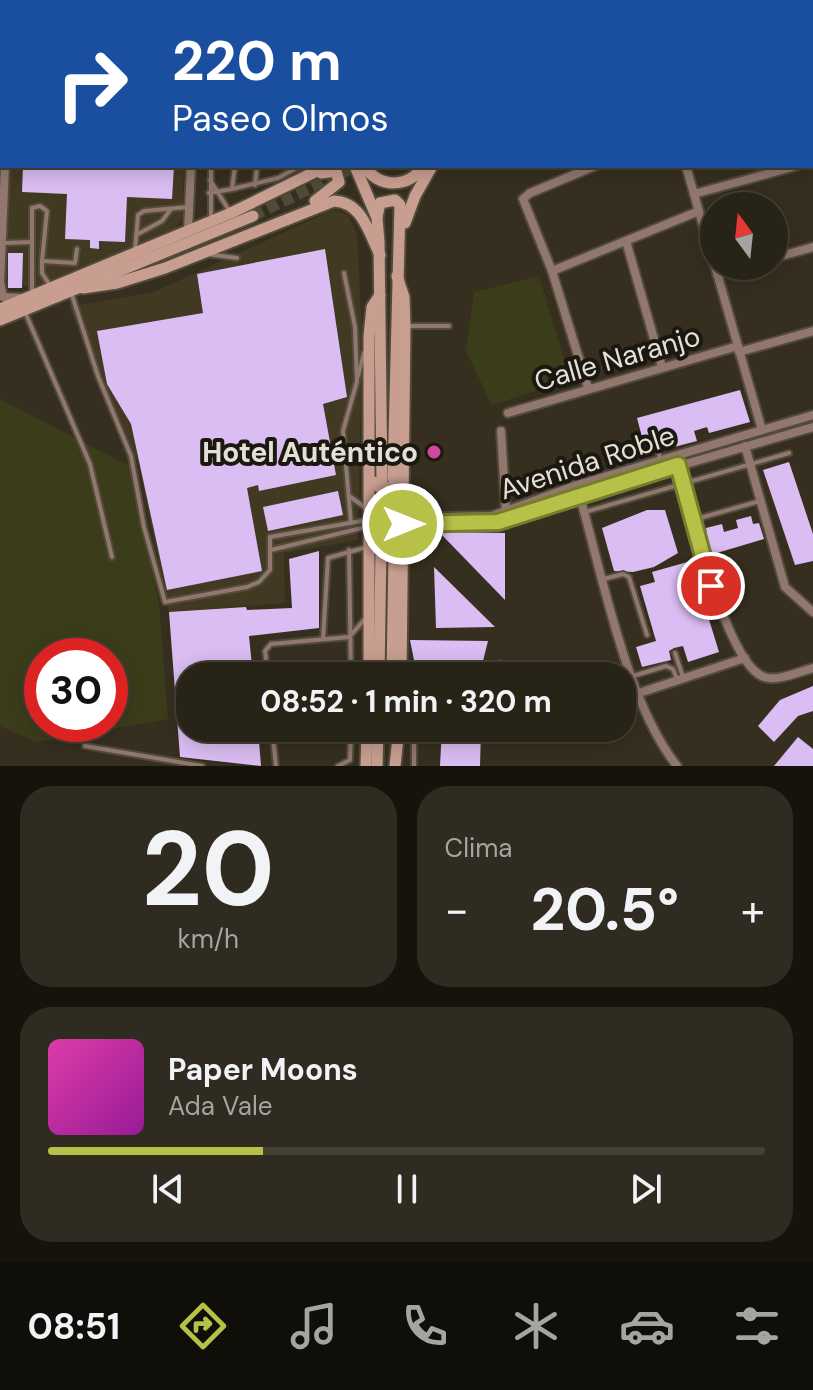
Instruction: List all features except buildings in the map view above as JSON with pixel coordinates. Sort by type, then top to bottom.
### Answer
[{"type":"main road","points":[[0,320],[53,287],[211,222],[324,168]]},
{"type":"main road","points":[[356,168],[377,218]]},
{"type":"main road","points":[[366,168],[374,177],[395,183],[416,176],[422,168]]},
{"type":"main road","points":[[400,243],[415,196],[431,168]]},
{"type":"main road","points":[[282,221],[326,195],[339,182],[334,170],[309,177]]},
{"type":"main road","points":[[369,475],[385,489],[396,485],[393,479],[397,276],[402,208],[398,202],[380,203],[377,218],[393,479],[403,521],[393,662]]},
{"type":"main road","points":[[83,288],[117,283],[205,253],[325,203],[352,205],[380,255]]},
{"type":"main road","points":[[1,301],[28,302],[83,288],[253,216]]},
{"type":"main road","points":[[393,479],[405,326],[404,297],[397,276]]},
{"type":"main road","points":[[379,662],[375,549],[369,518],[369,336],[372,307],[380,295]]},
{"type":"main road","points":[[369,562],[375,551],[389,547],[396,550],[399,558],[401,662]]},
{"type":"main road","points":[[369,662],[369,562],[375,549]]},
{"type":"main road","points":[[366,766],[367,742]]},
{"type":"main road","points":[[377,766],[378,742]]},
{"type":"main road","points":[[392,742],[393,766]]},
{"type":"main road","points":[[393,766],[397,742]]},
{"type":"street","points":[[1,301],[5,168]]},
{"type":"street","points":[[188,231],[191,168]]},
{"type":"street","points":[[588,388],[552,271],[524,196],[590,168]]},
{"type":"street","points":[[687,168],[700,215]]},
{"type":"street","points":[[694,194],[789,168]]},
{"type":"street","points":[[552,271],[699,211]]},
{"type":"street","points":[[626,241],[662,367]]},
{"type":"street","points":[[788,254],[813,247]]},
{"type":"street","points":[[718,280],[762,430]]},
{"type":"street","name":"Calle Naranjo","points":[[508,413],[662,367],[813,331]]},
{"type":"street","name":"Avenida Roble","points":[[369,518],[493,523],[661,460],[813,415]]},
{"type":"street","name":"Avenida Roble","points":[[403,521],[506,513],[578,490],[813,427]]},
{"type":"street","points":[[501,431],[506,513]]},
{"type":"street","points":[[745,446],[785,587],[813,612]]},
{"type":"street","points":[[678,465],[711,586],[745,658],[758,675],[770,679],[813,668]]},
{"type":"street","points":[[578,490],[629,662]]},
{"type":"street","points":[[639,693],[745,658]]},
{"type":"street","points":[[636,684],[662,743],[677,766]]},
{"type":"lane","points":[[211,168],[211,222]]},
{"type":"lane","points":[[232,189],[235,168]]},
{"type":"lane","points":[[255,185],[257,168]]},
{"type":"lane","points":[[209,193],[255,185],[295,168]]},
{"type":"lane","points":[[210,180],[231,213]]},
{"type":"lane","points":[[53,287],[44,281],[44,206],[32,208],[28,302],[90,464],[112,557]]},
{"type":"lane","points":[[135,253],[138,215],[144,211],[189,207]]},
{"type":"lane","points":[[136,235],[162,221],[171,209]]},
{"type":"lane","points":[[1,243],[32,242]]},
{"type":"lane","points":[[42,261],[75,263],[77,249]]},
{"type":"lane","points":[[205,253],[237,258]]},
{"type":"lane","points":[[344,273],[355,327],[357,381]]},
{"type":"lane","points":[[71,292],[98,376],[131,456],[144,527],[163,600],[259,582],[270,570],[271,537],[369,518]]},
{"type":"lane","points":[[405,326],[449,326]]},
{"type":"lane","points":[[351,523],[343,431],[369,336]]},
{"type":"lane","points":[[654,436],[661,460]]},
{"type":"lane","points":[[585,512],[789,453]]},
{"type":"lane","points":[[349,496],[369,518]]},
{"type":"lane","points":[[693,520],[760,501]]},
{"type":"lane","points":[[271,550],[353,533],[369,518]]},
{"type":"lane","points":[[323,640],[328,558],[349,550],[375,549]]},
{"type":"lane","points":[[349,550],[350,662]]},
{"type":"lane","points":[[604,579],[623,574],[629,577],[647,635]]},
{"type":"lane","points":[[266,662],[265,651],[271,644],[349,637],[368,614]]},
{"type":"lane","points":[[675,653],[681,680]]},
{"type":"lane","points":[[636,675],[670,666],[681,680]]},
{"type":"lane","points":[[273,742],[276,766]]},
{"type":"lane","points":[[338,766],[350,762],[351,742]]},
{"type":"lane","points":[[414,742],[414,766]]},
{"type":"lane","points":[[85,746],[202,766]]},
{"type":"shaded area","points":[[10,168],[184,168],[182,218],[173,232],[36,286],[8,288],[5,284]]},
{"type":"shaded area","points":[[333,210],[348,215],[357,235],[362,333],[358,540],[284,553],[285,603],[169,612],[139,465],[69,307],[154,292]]},
{"type":"green space","points":[[539,276],[570,380],[492,405],[466,351],[474,292]]},
{"type":"green space","points":[[0,399],[131,467],[159,603],[168,719],[128,726],[128,638],[24,638],[24,736],[0,726]]},
{"type":"tunnel","points":[[253,216],[353,168]]},
{"type":"tunnel","points":[[393,480],[394,555]]},
{"type":"tunnel","points":[[381,551],[382,483]]},
{"type":"place","name":"Hotel Auténtico","points":[[434,452]]},
{"type":"route","points":[[403,524],[498,522],[678,465],[711,586]]}]
